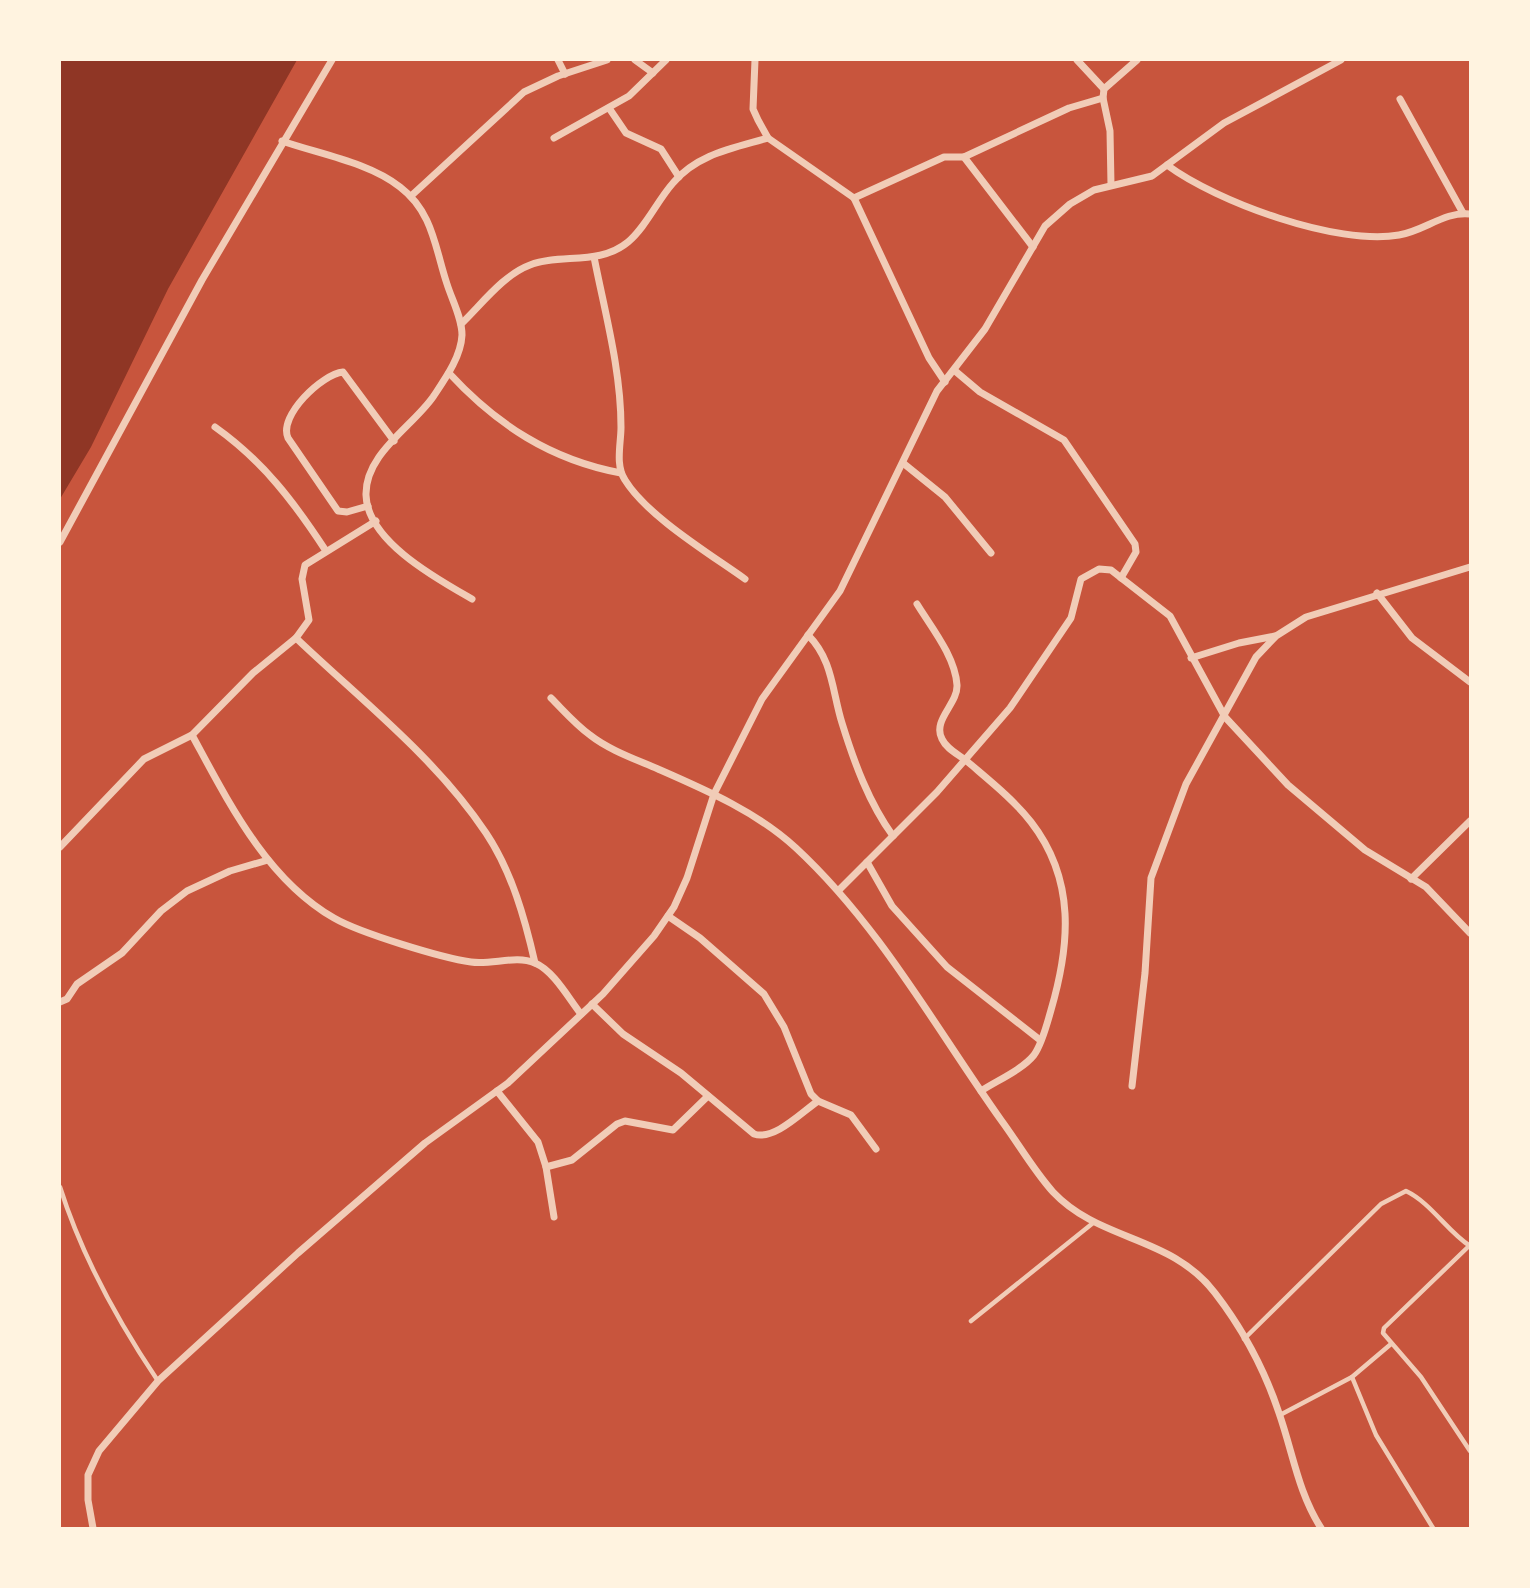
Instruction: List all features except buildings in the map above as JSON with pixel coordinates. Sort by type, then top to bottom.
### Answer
[{"type":"street","points":[[60,542],[202,280],[332,60]]},
{"type":"street","points":[[558,60],[565,74]]},
{"type":"street","points":[[411,196],[524,92],[607,60]]},
{"type":"street","points":[[635,60],[653,73]]},
{"type":"street","points":[[554,138],[610,108],[641,87],[666,60]]},
{"type":"street","points":[[755,60],[753,109],[768,138],[854,198],[929,358],[944,382]]},
{"type":"street","points":[[1077,60],[1104,89]]},
{"type":"street","points":[[1111,185],[1110,131],[1103,98],[1104,89],[1137,60]]},
{"type":"street","points":[[93,1528],[88,1500],[88,1475],[99,1451],[158,1381],[298,1253],[425,1143],[496,1091],[592,1004],[654,936],[668,916],[687,878],[714,794],[762,699],[840,591],[944,382],[985,329],[1045,226],[1070,204],[1094,190],[1141,181],[1224,123],[1341,60]]},
{"type":"street","points":[[854,198],[944,157],[964,158],[1069,108],[1103,98]]},
{"type":"street","points":[[1167,165],[1181,175],[1243,206],[1290,221],[1339,232],[1401,235],[1467,214],[1400,99]]},
{"type":"street","points":[[610,108],[626,133],[661,149],[679,177]]},
{"type":"street","points":[[461,324],[512,275],[530,265],[594,257],[627,243],[679,177],[705,157],[768,138]]},
{"type":"street","points":[[282,141],[379,174],[411,196],[424,212],[434,233],[461,324],[462,336],[449,373],[431,400],[374,466],[367,482],[368,506],[395,548],[413,564],[471,599]]},
{"type":"street","points":[[964,158],[1033,247]]},
{"type":"street","points":[[594,257],[618,387],[621,473],[632,489],[662,518],[745,579]]},
{"type":"street","points":[[954,370],[980,392],[1064,440],[1135,544],[1136,552],[1121,578]]},
{"type":"street","points":[[368,506],[348,512],[338,511],[288,438],[286,427],[294,410],[313,388],[343,372],[394,440]]},
{"type":"street","points":[[449,373],[479,406],[531,442],[564,458],[621,473]]},
{"type":"street","points":[[215,427],[245,448],[274,478],[326,551]]},
{"type":"street","points":[[903,463],[945,497],[991,553]]},
{"type":"street","points":[[60,847],[144,759],[192,735],[253,673],[296,638],[309,620],[302,570],[326,551],[376,521]]},
{"type":"street","points":[[1132,1086],[1145,973],[1151,878],[1185,784],[1225,717],[1256,657],[1276,636],[1306,617],[1377,593],[1471,567]]},
{"type":"street","points":[[839,890],[967,760],[1010,708],[1071,618],[1081,579],[1099,569],[1111,570],[1170,616],[1225,717],[1288,785],[1332,824],[1447,906],[1471,933]]},
{"type":"street","points":[[1377,593],[1412,638],[1471,682]]},
{"type":"street","points":[[917,604],[943,648],[957,685],[955,698],[939,727],[940,737],[1030,821],[1057,870],[1064,902],[1066,946],[1059,981],[1040,1040],[1030,1059],[981,1091]]},
{"type":"street","points":[[808,635],[824,652],[847,741],[873,805],[893,836]]},
{"type":"street","points":[[1191,658],[1240,643],[1276,636]]},
{"type":"street","points":[[296,638],[426,758],[488,835],[518,898],[535,963]]},
{"type":"street","points":[[551,698],[573,721],[599,741],[714,794],[793,845],[839,890],[872,931],[1051,1189],[1074,1212],[1093,1223],[1151,1244],[1187,1265],[1215,1293],[1244,1339],[1280,1415],[1301,1491],[1321,1528]]},
{"type":"street","points":[[192,735],[268,860],[316,906],[337,919],[366,931],[473,962],[535,963],[550,975],[581,1014]]},
{"type":"street","points":[[1412,879],[1471,821]]},
{"type":"street","points":[[60,1002],[67,999],[77,984],[122,953],[160,911],[187,891],[230,871],[268,860]]},
{"type":"street","points":[[866,862],[892,906],[947,967],[1040,1040]]},
{"type":"street","points":[[668,916],[700,938],[764,994],[784,1027],[811,1094],[818,1101],[851,1115],[876,1149]]},
{"type":"street","points":[[592,1004],[622,1034],[681,1073],[759,1136],[775,1130],[818,1101]]},
{"type":"street","points":[[496,1091],[538,1142],[546,1167],[554,1217]]},
{"type":"street","points":[[546,1167],[572,1160],[617,1124],[625,1121],[673,1130],[708,1096]]},
{"type":"lane","points":[[60,1187],[76,1233],[120,1324],[158,1381]]},
{"type":"lane","points":[[1244,1339],[1381,1204],[1395,1194],[1406,1191],[1417,1197],[1470,1246],[1384,1328],[1383,1333],[1420,1377],[1471,1451]]},
{"type":"lane","points":[[971,1321],[1093,1223]]},
{"type":"lane","points":[[1280,1415],[1352,1377],[1391,1344]]},
{"type":"lane","points":[[1352,1377],[1376,1434],[1433,1528]]},
{"type":"shaded area","points":[[60,60],[297,60],[168,289],[91,447],[60,499]]}]
